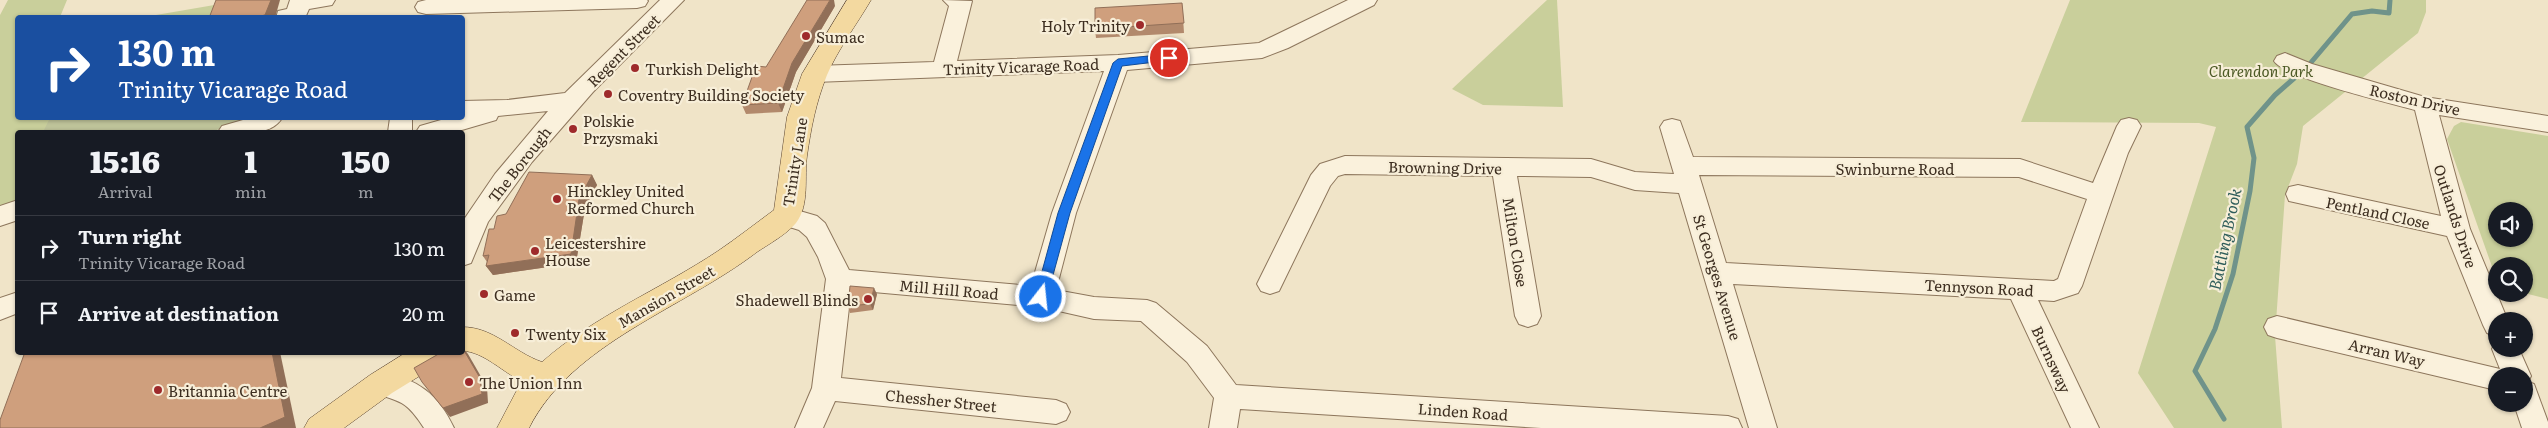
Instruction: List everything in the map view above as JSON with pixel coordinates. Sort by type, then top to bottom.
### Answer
[{"type":"main road","name":"Trinity Lane","points":[[786,216],[791,198],[793,161],[800,117],[815,74],[859,0]]},
{"type":"main road","name":"Mansion Street","points":[[513,428],[528,399],[546,377],[589,341],[728,260],[786,216]]},
{"type":"main road","points":[[465,339],[477,339],[522,368],[546,377]]},
{"type":"main road","points":[[320,428],[381,384],[428,355]]},
{"type":"street","points":[[296,6],[324,0]]},
{"type":"street","points":[[944,70],[960,0],[954,0]]},
{"type":"street","name":"Trinity Vicarage Road","points":[[815,74],[1118,63],[1262,50],[1366,0]]},
{"type":"street","points":[[426,8],[637,1],[646,6],[669,4]]},
{"type":"street","name":"Regent Street","points":[[573,100],[669,4]]},
{"type":"street","name":"Roston Drive","points":[[2285,61],[2304,70],[2425,105],[2548,124]]},
{"type":"street","points":[[1041,297],[1064,213],[1118,63]]},
{"type":"street","points":[[465,109],[507,108],[573,100]]},
{"type":"street","name":"The Borough","points":[[466,232],[524,155],[573,100]]},
{"type":"street","name":"Outlands Drive","points":[[2425,105],[2458,229],[2491,312]]},
{"type":"street","points":[[435,130],[507,108]]},
{"type":"street","points":[[237,130],[266,120]]},
{"type":"street","name":"Tennyson Road","points":[[1717,273],[2054,291],[2070,286],[2129,126]]},
{"type":"street","name":"St Georges Avenue","points":[[1672,127],[1763,428]]},
{"type":"street","name":"Browning Drive","points":[[1270,284],[1320,181],[1329,170],[1345,165],[1504,169],[1591,168],[1635,181],[1687,175]]},
{"type":"street","name":"Swinburne Road","points":[[1687,175],[2020,168],[2102,195]]},
{"type":"street","name":"Milton Close","points":[[1504,169],[1528,316]]},
{"type":"street","name":"Pentland Close","points":[[2298,194],[2458,229]]},
{"type":"street","points":[[0,217],[15,210]]},
{"type":"street","name":"Trinity Lane","points":[[786,216],[808,223],[816,230],[831,257],[839,279],[826,388],[809,428]]},
{"type":"street","name":"Mill Hill Road","points":[[839,279],[1041,297],[1094,308],[1147,311],[1197,354],[1228,396]]},
{"type":"street","name":"Burnsway","points":[[2019,289],[2085,428]]},
{"type":"street","points":[[0,309],[15,303]]},
{"type":"street","name":"Arran Way","points":[[2277,327],[2488,377]]},
{"type":"street","points":[[381,384],[408,389],[423,403],[440,428]]},
{"type":"street","name":"Chessher Street","points":[[826,388],[1056,412]]},
{"type":"street","points":[[1223,428],[1228,396]]},
{"type":"street","name":"Linden Road","points":[[1228,396],[1728,428]]},
{"type":"street","points":[[2531,412],[2536,428]]},
{"type":"green space","points":[[8,0],[67,0],[61,15],[15,15],[15,120],[84,120],[78,130],[15,130],[15,200],[0,207],[0,15]]},
{"type":"green space","points":[[1547,0],[1557,0],[1563,107],[1483,105],[1452,89]]},
{"type":"green space","name":"Clarendon Park","points":[[2070,0],[2426,0],[2426,12],[2418,33],[2303,126],[2297,164],[2285,195],[2275,336],[2282,428],[2174,428],[2138,373],[2216,127],[2199,123],[2021,122]]},
{"type":"green space","points":[[226,3],[222,15],[156,15]]},
{"type":"green space","points":[[49,120],[249,120],[217,130],[44,130]]},
{"type":"green space","points":[[2461,122],[2548,136],[2548,299],[2533,295],[2533,257],[2489,257],[2447,139],[2454,126]]},
{"type":"building","points":[[216,0],[271,0],[265,15],[210,15]]},
{"type":"building","points":[[807,0],[830,0],[792,63],[778,103],[742,105],[756,66],[766,67]]},
{"type":"building","points":[[1182,3],[1184,23],[1095,29],[1095,8]]},
{"type":"building","points":[[529,172],[592,175],[579,199],[571,254],[486,266],[489,255],[483,256],[489,229],[494,229],[497,216],[506,214]]},
{"type":"building","points":[[850,286],[874,288],[870,304],[848,306]]},
{"type":"building","name":"The Union Inn","points":[[465,352],[480,378],[482,394],[443,408],[422,382],[414,368],[437,355],[465,355]]},
{"type":"building","name":"Britannia Centre","points":[[24,355],[273,355],[285,417],[260,428],[0,428],[0,420]]},
{"type":"waterway","name":"Battling Brook","points":[[2308,66],[2352,14],[2372,11],[2389,13],[2390,0]]},
{"type":"waterway","name":"Battling Brook","points":[[2224,419],[2195,371],[2215,329],[2233,274],[2250,191],[2254,158],[2247,127],[2275,95],[2299,74]]},
{"type":"place","name":"Holy Trinity","points":[[1140,25]]},
{"type":"place","name":"Sumac","points":[[806,36]]},
{"type":"place","name":"Turkish Delight","points":[[635,68]]},
{"type":"place","name":"Coventry Building Society","points":[[608,94]]},
{"type":"place","name":"Polskie Przysmaki","points":[[573,129]]},
{"type":"place","name":"Hinckley United Reformed Church","points":[[557,199]]},
{"type":"place","name":"Leicestershire House","points":[[535,251]]},
{"type":"place","name":"Game","points":[[484,294]]},
{"type":"place","name":"Shadewell Blinds","points":[[868,299]]},
{"type":"place","name":"Twenty Six","points":[[515,333]]},
{"type":"place","name":"The Union Inn","points":[[469,382]]},
{"type":"place","name":"Britannia Centre","points":[[158,390]]},
{"type":"route","points":[[1041,297],[1064,213],[1118,63],[1169,58]]}]
